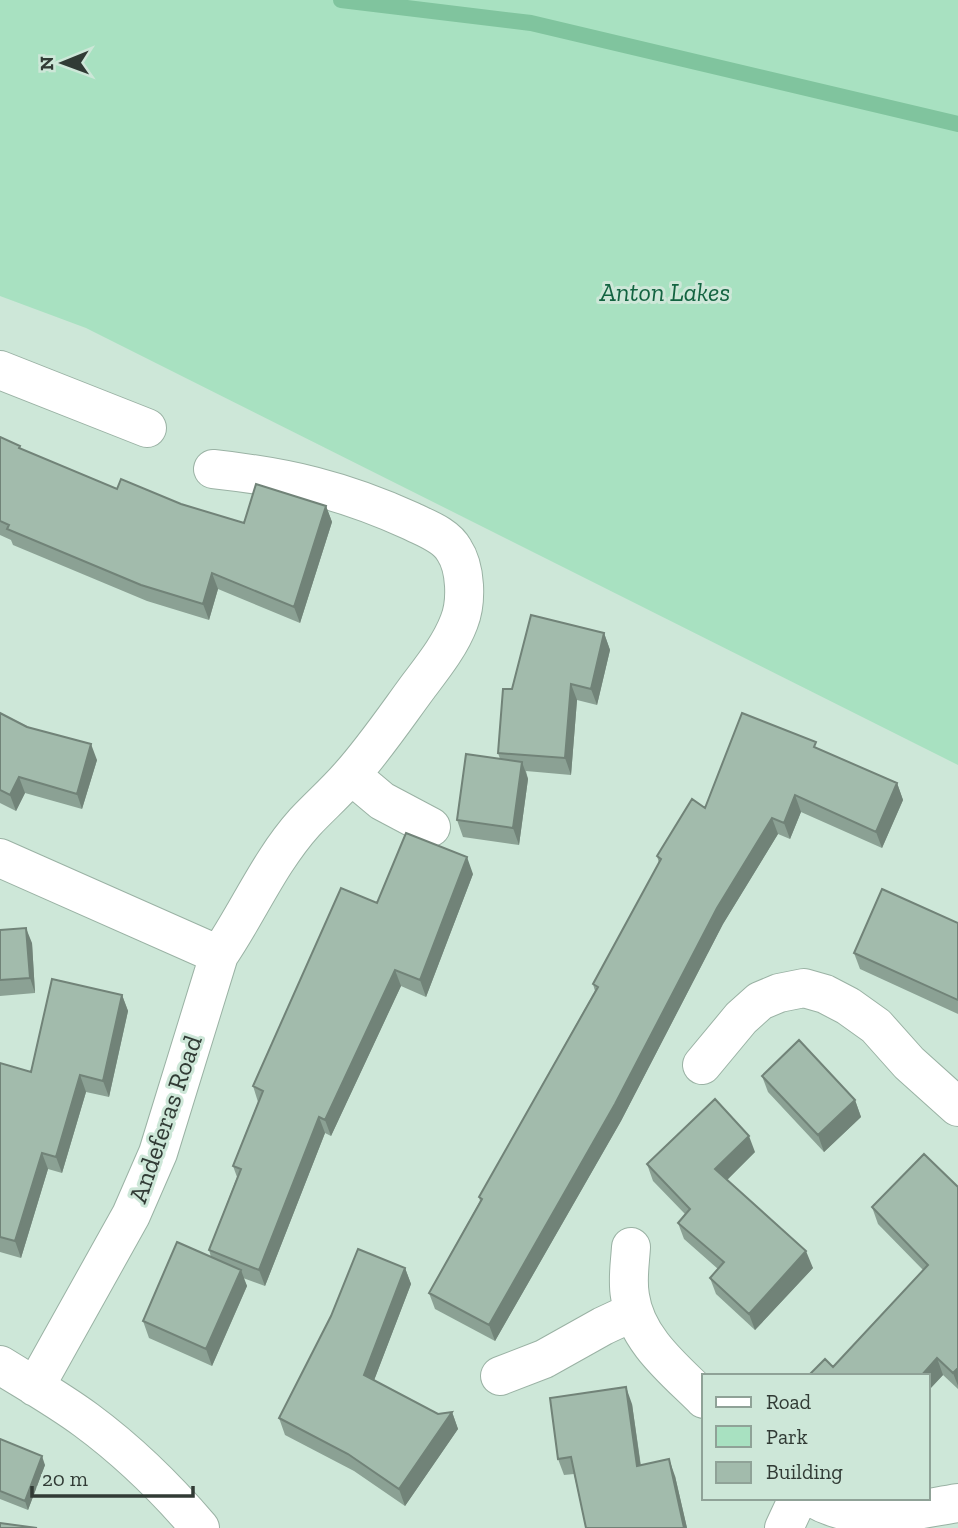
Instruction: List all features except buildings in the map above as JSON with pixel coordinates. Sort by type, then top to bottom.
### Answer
[{"type":"street","points":[[0,370],[147,428]]},
{"type":"street","name":"Andeferas Road","points":[[35,1387],[131,1215],[158,1153],[219,955],[282,851],[305,822],[351,775],[443,653],[460,620],[464,591],[461,568],[454,549],[442,536],[376,505],[331,489],[292,480],[213,469]]},
{"type":"street","points":[[351,775],[382,801],[431,827]]},
{"type":"street","points":[[0,858],[219,955]]},
{"type":"street","points":[[702,1065],[741,1018],[760,1001],[779,993],[804,988],[825,994],[848,1006],[876,1026],[909,1063],[958,1107]]},
{"type":"street","points":[[631,1247],[628,1277],[634,1312],[652,1346],[702,1397]]},
{"type":"street","points":[[500,1376],[544,1359],[634,1312]]},
{"type":"street","points":[[0,1365],[87,1421],[135,1460],[200,1528]]},
{"type":"street","points":[[784,1528],[797,1500]]},
{"type":"street","points":[[816,1500],[849,1513],[873,1515],[958,1503]]},
{"type":"green space","name":"Anton Lakes","points":[[0,0],[958,0],[958,765],[86,328],[0,296]]},
{"type":"waterway","points":[[341,0],[531,23],[958,124]]}]
